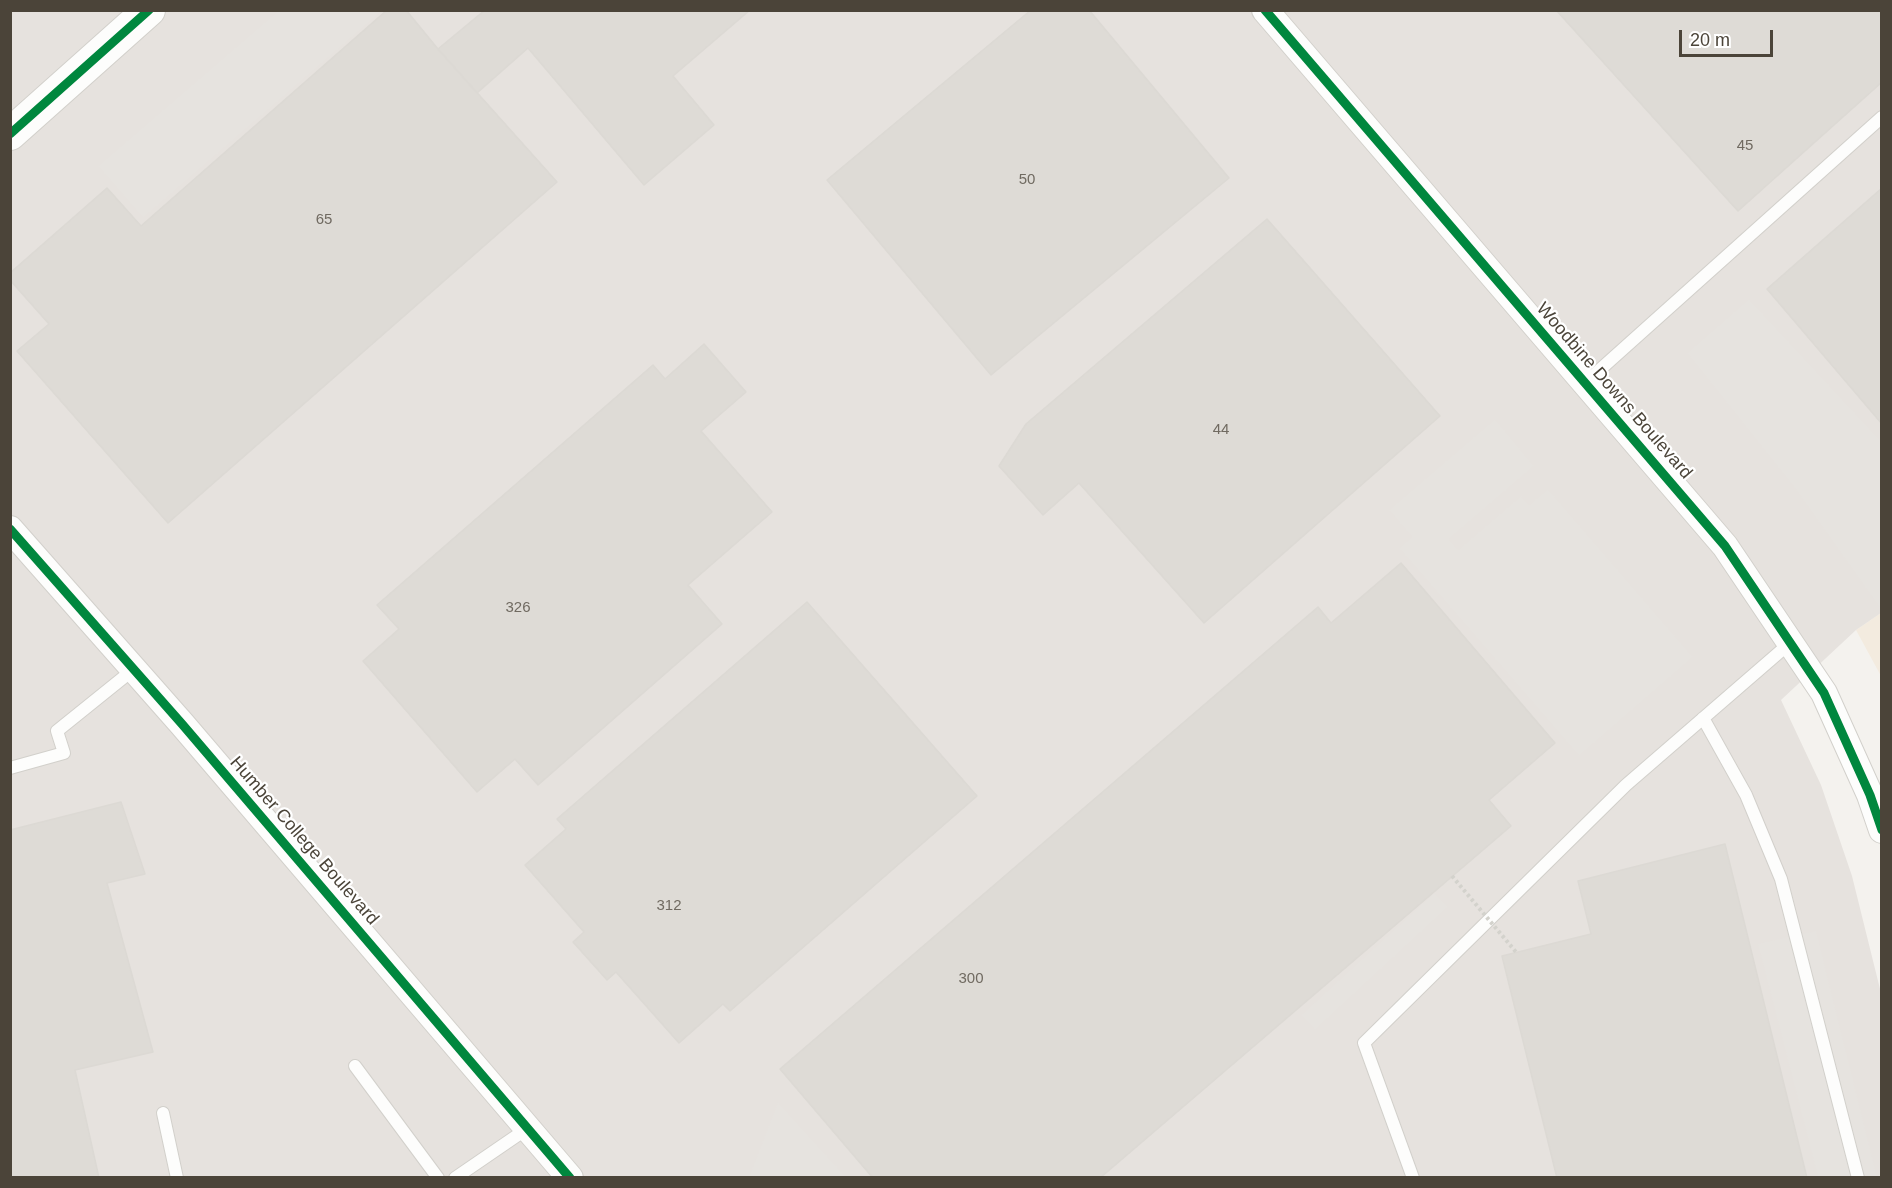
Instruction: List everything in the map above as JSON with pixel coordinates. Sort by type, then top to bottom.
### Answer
[{"type":"street","points":[[10,134],[149,10]]},
{"type":"street","name":"Woodbine Downs Boulevard","points":[[1265,10],[1725,546],[1824,693],[1870,795],[1881,831]]},
{"type":"street","name":"Humber College Boulevard","points":[[10,529],[134,669],[570,1178]]},
{"type":"lane","points":[[1585,383],[1881,117]]},
{"type":"lane","points":[[1413,1178],[1364,1043],[1626,785],[1790,643]]},
{"type":"lane","points":[[10,768],[64,753],[57,731],[134,669]]},
{"type":"lane","points":[[1703,718],[1746,795],[1781,879],[1858,1178]]},
{"type":"lane","points":[[355,1066],[438,1178]]},
{"type":"lane","points":[[163,1113],[177,1178]]},
{"type":"lane","points":[[455,1178],[528,1128]]},
{"type":"path","points":[[1452,876],[1516,952]]},
{"type":"shaded area","points":[[10,11],[1881,11],[1881,613],[1856,630],[1781,700],[1821,785],[1852,876],[1881,993],[1881,1177],[11,1177]]},
{"type":"shaded area","points":[[278,11],[382,11],[143,218],[98,166]]},
{"type":"shaded area","points":[[1749,299],[1881,441],[1882,606],[1880,608],[1794,487],[1687,353]]},
{"type":"shaded area","points":[[1495,419],[1534,466],[1449,539],[1458,550],[1521,496],[1529,505],[1548,489],[1693,657],[1579,756],[1399,548],[1412,537],[1389,510]]},
{"type":"shaded area","points":[[1881,613],[1881,676],[1856,630]]},
{"type":"shaded area","points":[[1434,893],[1448,907],[1315,1030],[1301,1015]]},
{"type":"shaded area","points":[[1816,931],[1877,1177],[1818,1177],[1758,944]]},
{"type":"shaded area","points":[[778,1102],[846,1177],[749,1177]]},
{"type":"building","points":[[387,10],[406,10],[557,182],[168,523],[17,351],[49,324],[10,280],[10,273],[107,188],[141,226]]},
{"type":"building","points":[[485,10],[750,10],[673,76],[714,125],[644,185],[528,48],[477,93],[438,49]]},
{"type":"building","points":[[1031,10],[1089,10],[1229,178],[991,375],[827,180]]},
{"type":"building","points":[[1556,10],[1882,10],[1882,82],[1738,211]]},
{"type":"building","points":[[1882,188],[1882,424],[1767,289]]},
{"type":"building","points":[[1267,219],[1440,416],[1204,623],[1079,483],[1043,515],[999,466],[1026,424]]},
{"type":"building","points":[[704,344],[746,392],[701,431],[772,512],[688,585],[722,624],[538,785],[515,759],[477,792],[363,661],[399,629],[377,605],[653,365],[665,379]]},
{"type":"building","points":[[1401,563],[1555,743],[1489,800],[1511,826],[1100,1178],[873,1178],[780,1069],[1318,607],[1331,623]]},
{"type":"building","points":[[807,602],[977,796],[730,1011],[723,1004],[679,1043],[616,972],[607,980],[573,942],[584,932],[525,865],[566,829],[557,819]]},
{"type":"building","points":[[121,802],[145,874],[107,883],[153,1052],[75,1070],[99,1178],[10,1178],[10,830]]},
{"type":"building","points":[[1725,844],[1807,1178],[1557,1178],[1502,956],[1591,934],[1578,881]]},
{"type":"cycle path","points":[[10,134],[149,10]]},
{"type":"cycle path","points":[[1265,10],[1725,546],[1824,693],[1870,795],[1882,830]]},
{"type":"cycle path","points":[[10,529],[182,724],[570,1178]]}]
